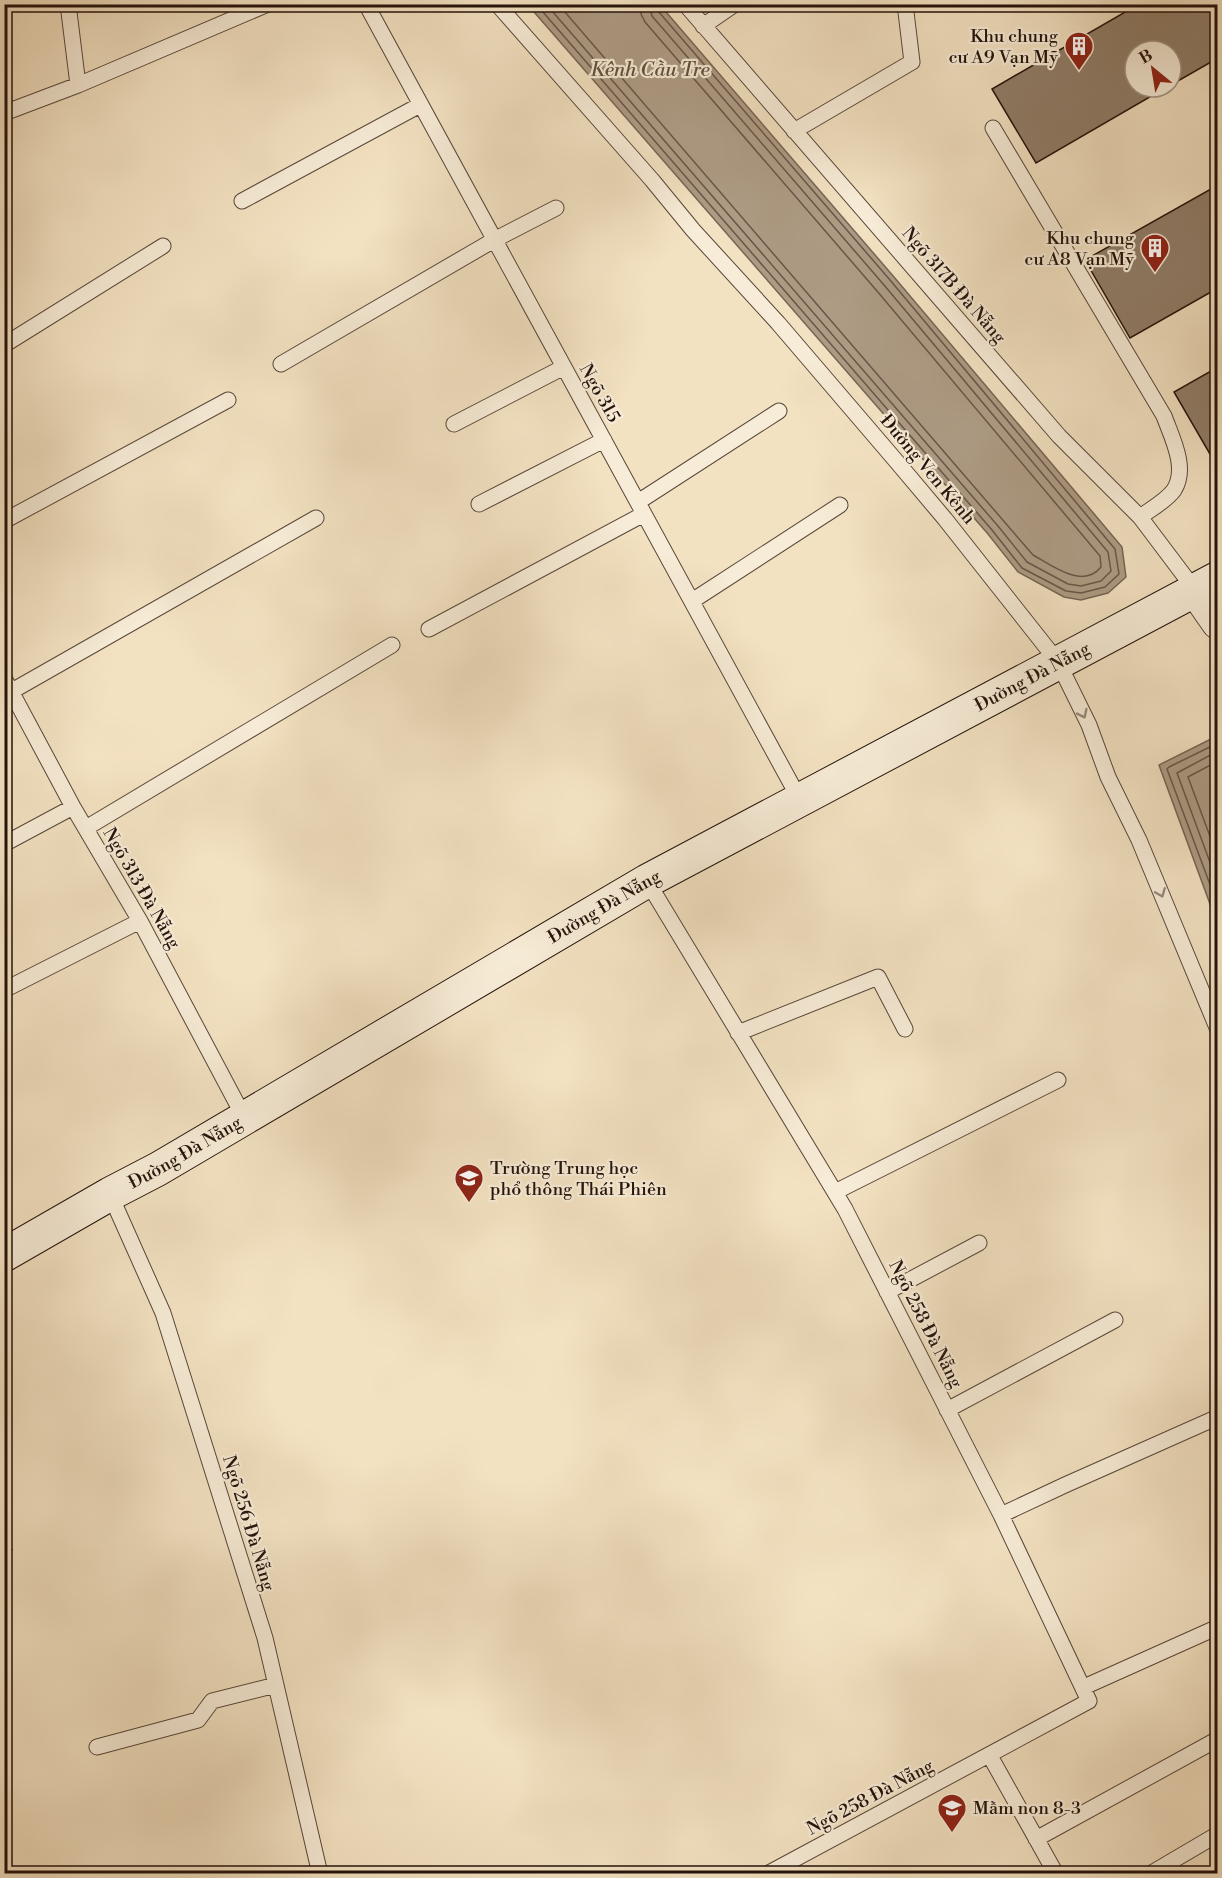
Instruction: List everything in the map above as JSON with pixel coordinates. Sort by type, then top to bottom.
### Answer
[{"type":"main road","name":"Đường Đà Nẵng","points":[[4,1255],[158,1169],[647,881],[1201,587]]},
{"type":"street","points":[[1201,587],[1218,622]]},
{"type":"lane","points":[[68,4],[78,85]]},
{"type":"lane","points":[[4,113],[78,85],[267,4]]},
{"type":"lane","name":"Ngõ 315","points":[[366,4],[800,800]]},
{"type":"lane","name":"Đường Ven Kênh","points":[[497,4],[693,230],[778,323],[945,519],[1061,660],[1108,777],[1140,840],[1218,1030]]},
{"type":"lane","name":"Ngõ 317B Đà Nẵng","points":[[685,4],[1059,436],[1140,517],[1201,587]]},
{"type":"lane","points":[[703,26],[735,4]]},
{"type":"lane","points":[[794,130],[912,62],[905,4]]},
{"type":"lane","points":[[242,201],[420,105]]},
{"type":"lane","points":[[993,128],[1164,416],[1178,456],[1179,480],[1174,491],[1140,517]]},
{"type":"lane","points":[[281,364],[494,240],[556,208]]},
{"type":"lane","points":[[4,345],[163,246]]},
{"type":"lane","points":[[454,424],[564,367]]},
{"type":"lane","points":[[4,521],[228,400]]},
{"type":"lane","points":[[429,629],[641,508],[779,411]]},
{"type":"lane","points":[[478,504],[604,440]]},
{"type":"lane","points":[[692,601],[840,505]]},
{"type":"lane","points":[[8,685],[316,518]]},
{"type":"lane","points":[[86,828],[392,645]]},
{"type":"lane","name":"Ngõ 313 Đà Nẵng","points":[[8,685],[73,807],[140,921],[244,1117]]},
{"type":"lane","points":[[4,844],[73,807]]},
{"type":"lane","name":"Ngõ 258 Đà Nẵng","points":[[647,881],[835,1192],[1001,1515],[1089,1701],[768,1874]]},
{"type":"lane","points":[[4,990],[140,921]]},
{"type":"lane","points":[[738,1033],[878,978],[904,1029]]},
{"type":"lane","points":[[835,1192],[1058,1080]]},
{"type":"lane","name":"Ngõ 256 Đà Nẵng","points":[[110,1194],[163,1313],[265,1638],[320,1874]]},
{"type":"lane","points":[[887,1292],[979,1244]]},
{"type":"lane","points":[[947,1410],[1115,1320]]},
{"type":"lane","points":[[1001,1515],[1218,1417]]},
{"type":"lane","points":[[1084,1687],[1218,1628]]},
{"type":"lane","points":[[97,1747],[198,1720],[212,1701],[276,1685]]},
{"type":"lane","points":[[1036,1839],[1218,1739]]},
{"type":"lane","points":[[990,1755],[1056,1874]]},
{"type":"lane","points":[[1150,1874],[1218,1834]]},
{"type":"water","name":"Kênh Cầu Tre","points":[[528,5],[660,5],[1122,547],[1126,577],[1108,593],[1081,600],[1064,597],[1018,572],[988,534]]},
{"type":"water","points":[[1217,736],[1217,923],[1159,765]]},
{"type":"building","name":"Khu chung cư A9 Vạn Mỹ","points":[[1139,4],[1218,4],[1218,58],[1183,78],[1183,39],[1123,39],[1123,99],[1146,99],[1036,163],[992,89]]},
{"type":"building","name":"Khu chung cư A8 Vạn Mỹ","points":[[1218,185],[1218,288],[1130,338],[1085,260]]},
{"type":"building","points":[[1218,367],[1218,459],[1214,461],[1174,392]]},
{"type":"building","points":[[4,1537],[12,1550],[4,1554]]},
{"type":"place","name":"Khu chung cư A9 Vạn Mỹ","points":[[1079,72]]},
{"type":"place","name":"Khu chung cư A8 Vạn Mỹ","points":[[1155,274]]},
{"type":"place","name":"Trường Trung học phổ thông Thái Phiên","points":[[469,1204]]},
{"type":"place","name":"Mầm non 8-3","points":[[952,1834]]}]
